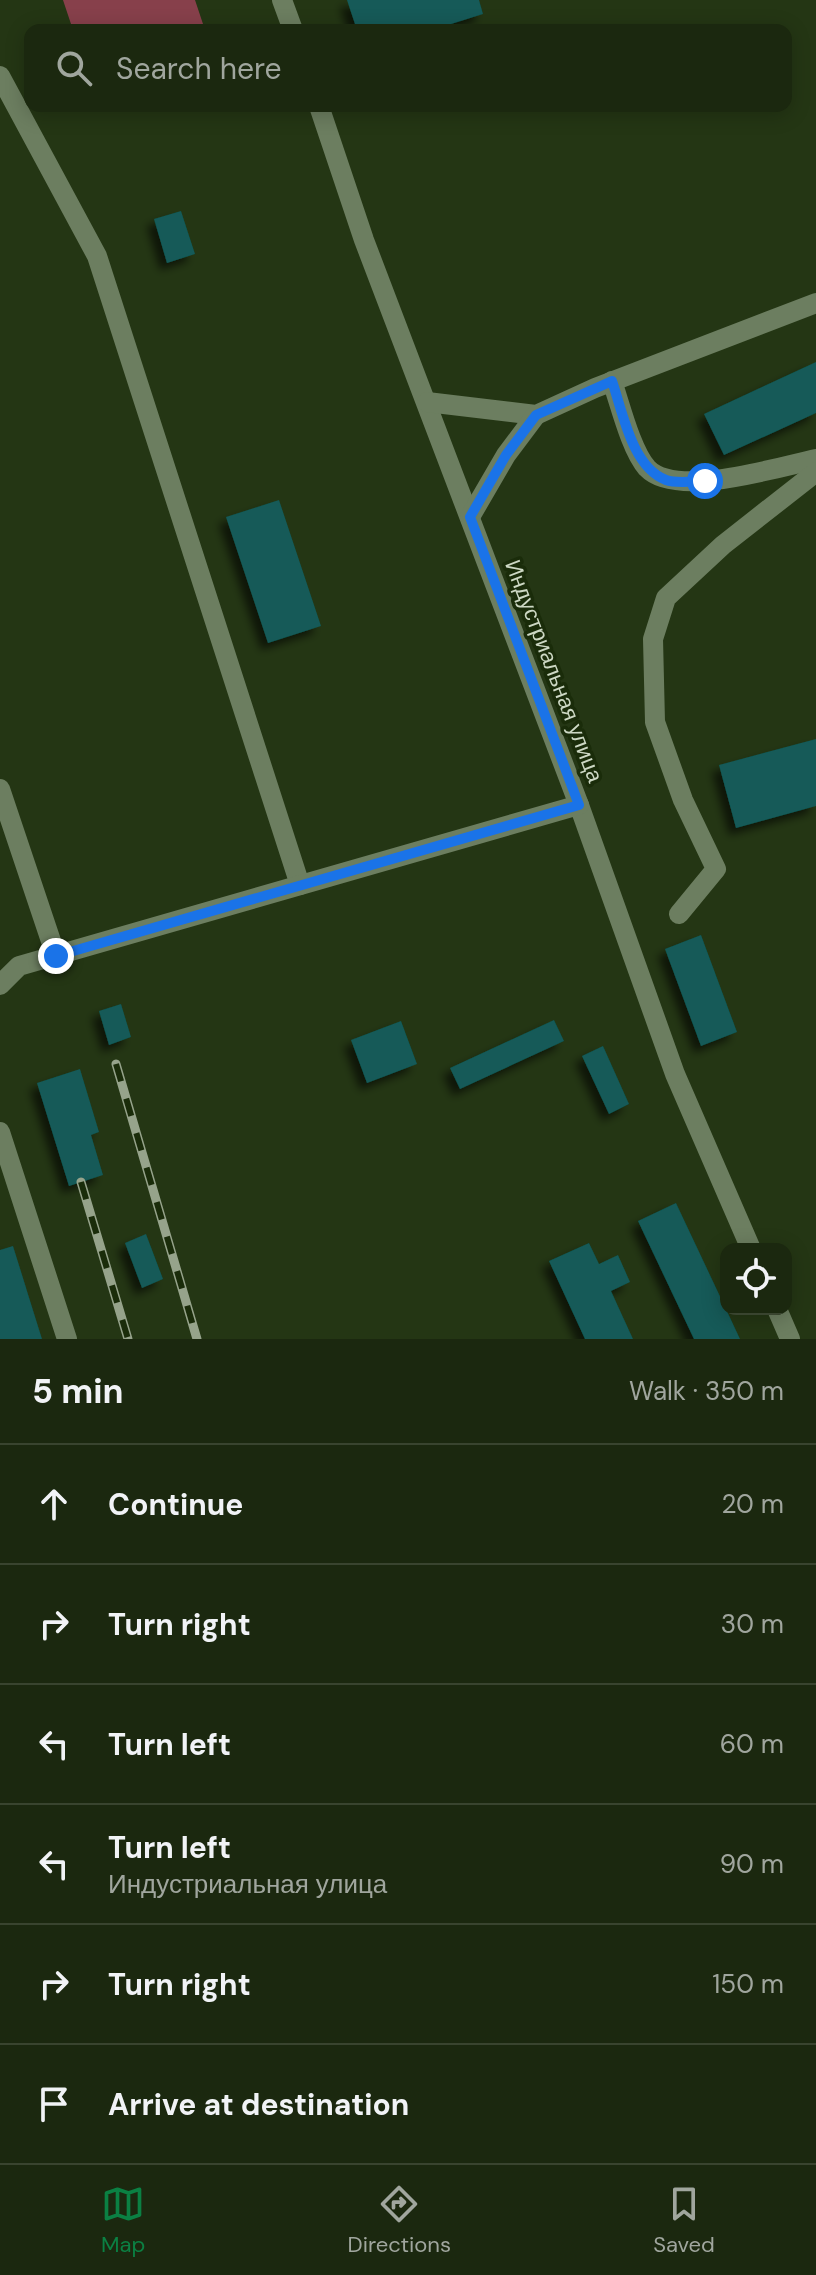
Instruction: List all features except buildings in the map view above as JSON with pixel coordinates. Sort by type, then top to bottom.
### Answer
[{"type":"street","points":[[282,0],[291,24]]},
{"type":"street","points":[[0,76],[97,256],[300,885]]},
{"type":"street","name":"Индустриальная улица","points":[[321,112],[579,805],[675,1074],[748,1243]]},
{"type":"street","points":[[470,517],[506,455],[536,415],[612,381],[816,303]]},
{"type":"street","points":[[612,381],[630,434],[647,468],[668,481],[705,481],[816,459]]},
{"type":"street","points":[[427,402],[536,415]]},
{"type":"street","points":[[679,914],[716,869],[683,800],[655,722],[653,639],[666,598],[723,545],[816,472]]},
{"type":"street","points":[[0,789],[56,956]]},
{"type":"street","points":[[0,985],[19,966],[579,805]]},
{"type":"street","points":[[0,1132],[67,1339]]},
{"type":"street","points":[[780,1315],[790,1339]]},
{"type":"shaded area","points":[[63,0],[195,0],[203,24],[71,24]]},
{"type":"railway","points":[[116,1064],[197,1339]]},
{"type":"railway","points":[[81,1182],[128,1339]]},
{"type":"route","points":[[56,956],[579,805],[470,517],[506,455],[536,415],[612,381],[630,434],[647,468],[668,481],[705,481]]}]
